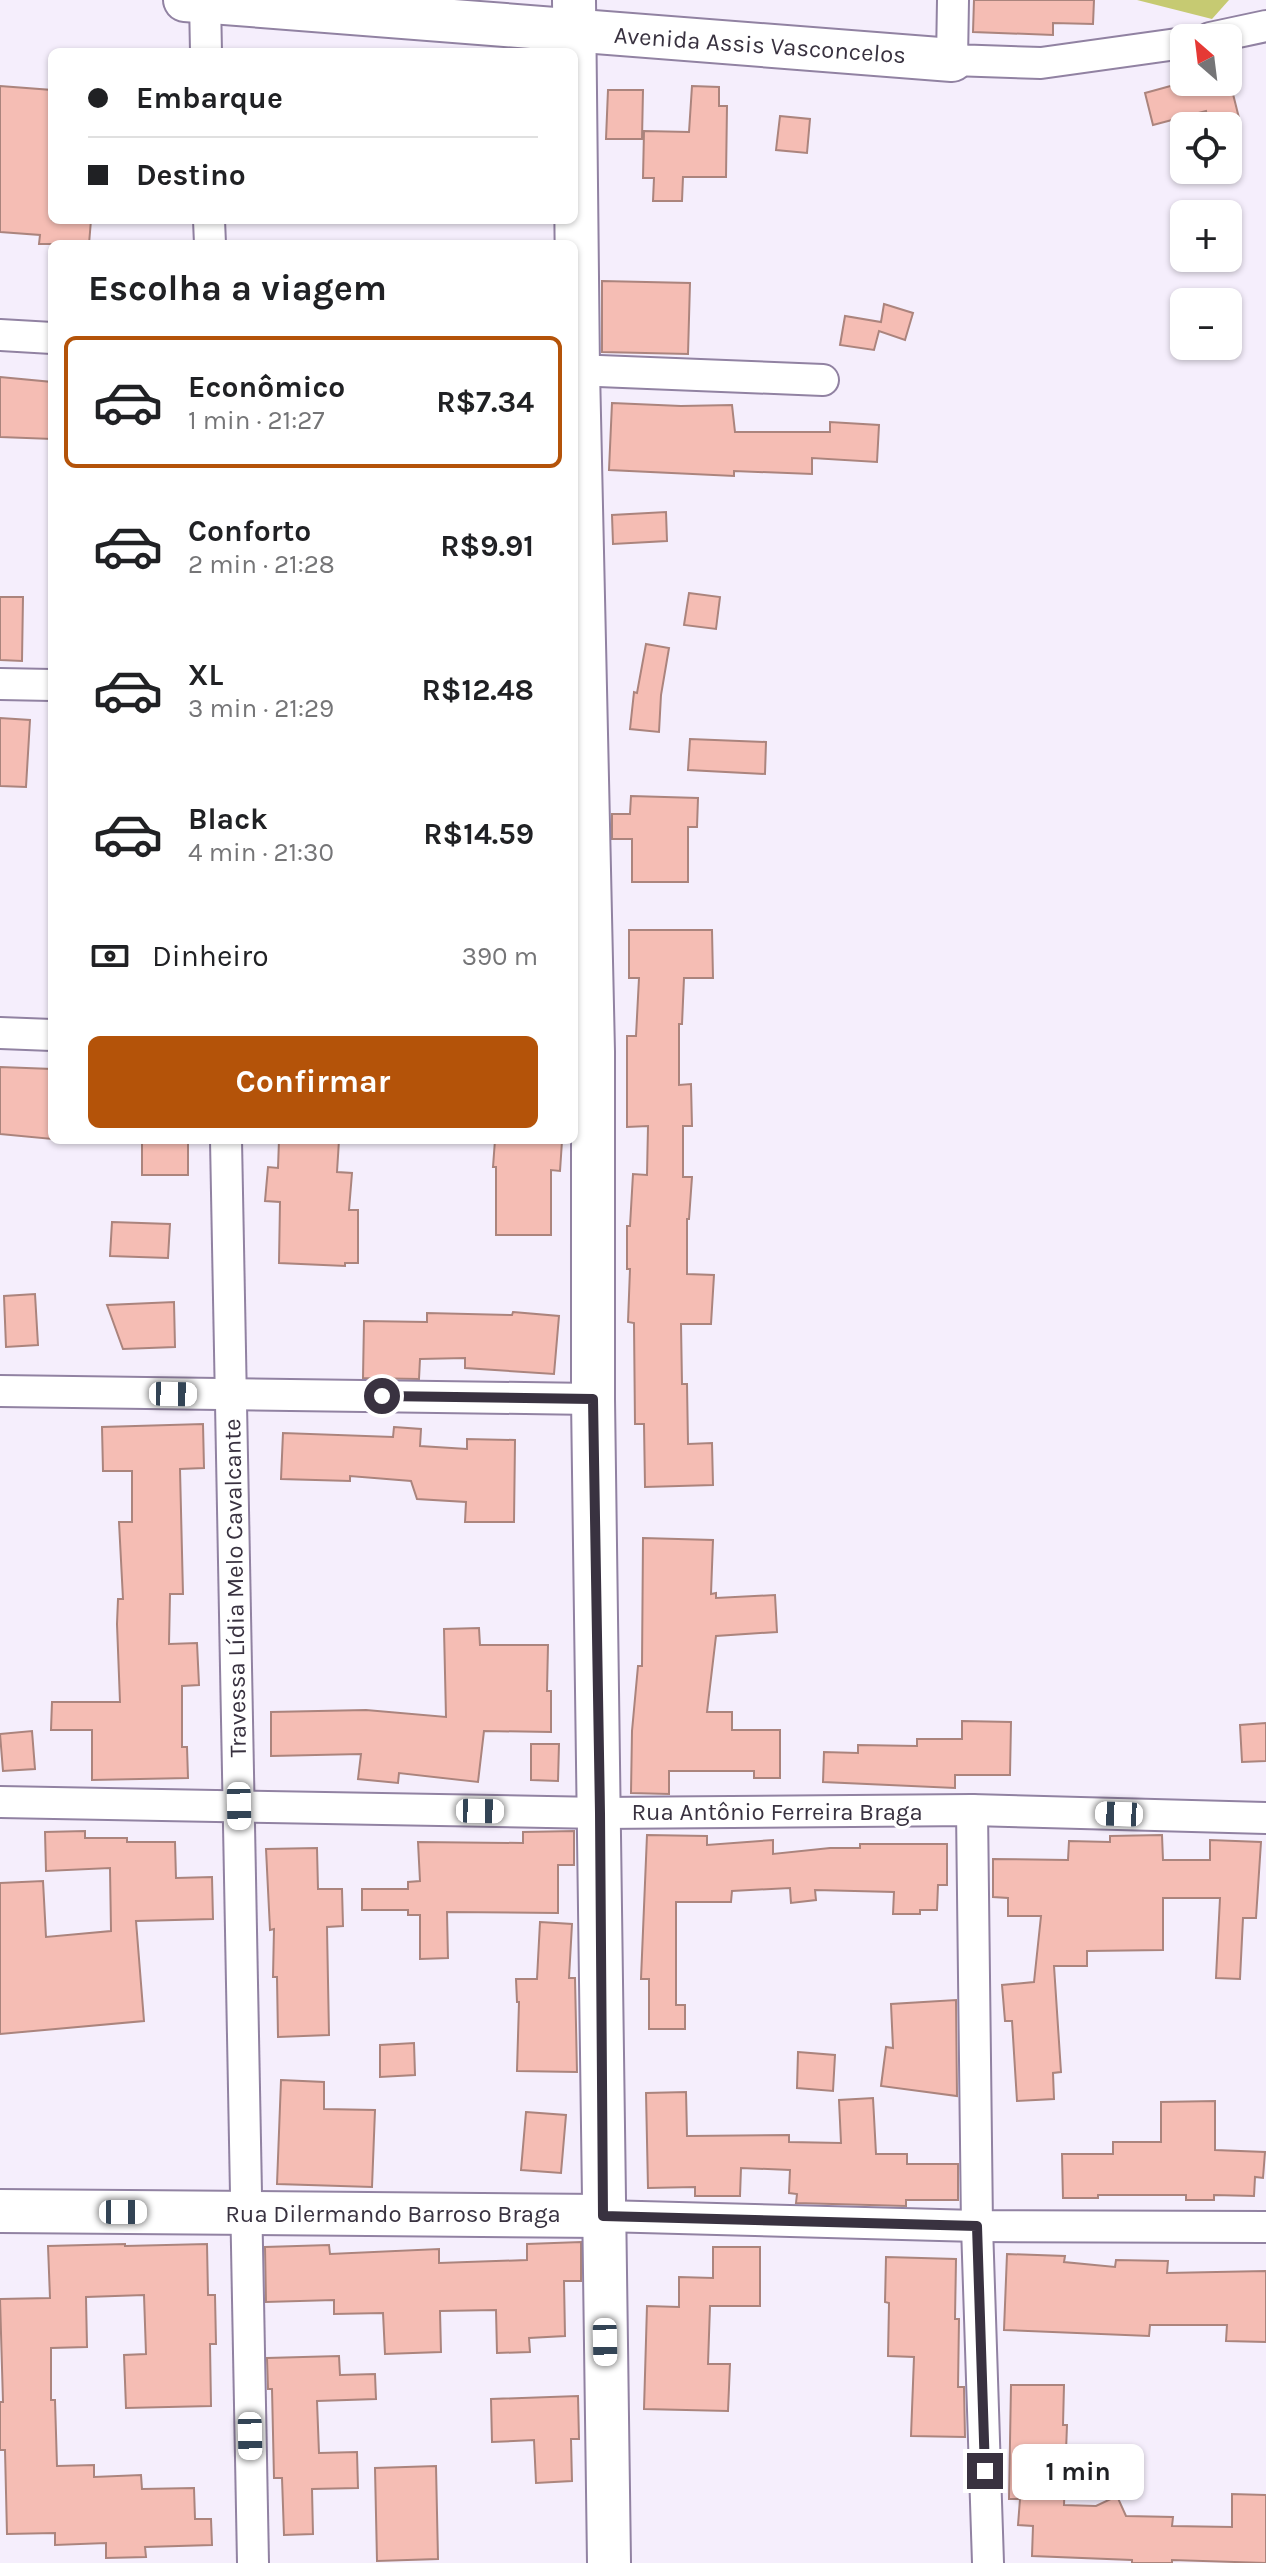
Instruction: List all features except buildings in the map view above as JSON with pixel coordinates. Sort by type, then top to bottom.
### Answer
[{"type":"street","points":[[953,0],[952,60],[1041,63],[1170,45]]},
{"type":"street","points":[[198,1],[205,48]]},
{"type":"street","name":"Avenida Assis Vasconcelos","points":[[198,1],[574,16],[952,60]]},
{"type":"street","points":[[574,16],[574,48]]},
{"type":"street","points":[[1242,31],[1266,26]]},
{"type":"street","points":[[0,335],[48,338]]},
{"type":"street","points":[[578,370],[823,380]]},
{"type":"street","points":[[578,592],[583,1052],[600,1813],[609,2563]]},
{"type":"street","points":[[0,684],[48,685]]},
{"type":"street","points":[[0,1033],[48,1035]]},
{"type":"street","name":"Travessa Lídia Melo Cavalcante","points":[[226,1144],[253,2563]]},
{"type":"street","points":[[0,1391],[593,1399]]},
{"type":"street","name":"Rua Antônio Ferreira Braga","points":[[0,1802],[600,1813],[972,1810],[1266,1818]]},
{"type":"street","points":[[972,1810],[977,2226],[988,2563]]},
{"type":"street","name":"Rua Dilermando Barroso Braga","points":[[0,2211],[603,2216],[977,2226],[1266,2227]]},
{"type":"green space","points":[[1137,0],[1229,0],[1212,19]]},
{"type":"route","points":[[382,1396],[593,1399],[603,2216],[977,2226],[985,2471]]}]
